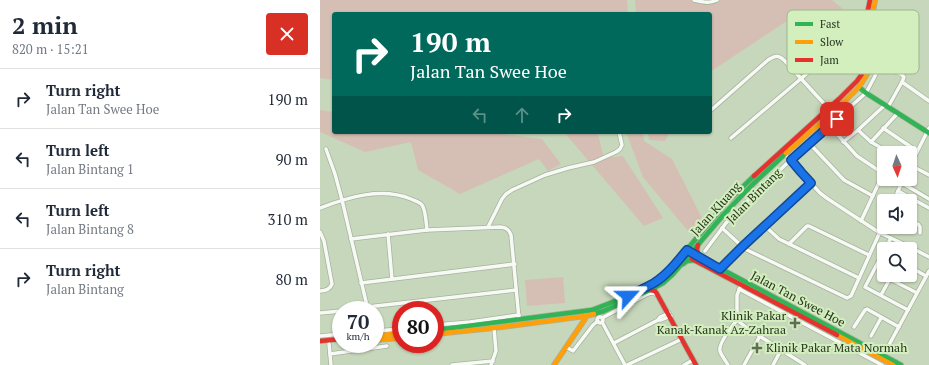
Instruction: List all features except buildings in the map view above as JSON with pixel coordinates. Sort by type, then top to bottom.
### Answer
[{"type":"main road","name":"Jalan Kluang","points":[[868,10],[870,0]]},
{"type":"main road","name":"Jalan Kluang","points":[[874,10],[876,0]]},
{"type":"main road","name":"Jalan Kluang","points":[[444,329],[478,325],[519,317],[604,311],[662,283],[680,266],[688,253],[726,203],[857,81],[861,74]]},
{"type":"main road","name":"Jalan Kluang","points":[[444,333],[494,328],[585,313],[650,286],[665,275],[699,243],[738,199],[785,154],[844,102],[859,87],[867,74]]},
{"type":"main road","points":[[859,87],[886,106],[928,131]]},
{"type":"main road","points":[[680,266],[687,261],[696,259],[699,243]]},
{"type":"main road","name":"Jalan Tan Swee Hoe","points":[[688,253],[740,287],[893,365]]},
{"type":"main road","name":"Jalan Tan Swee Hoe","points":[[696,259],[720,269],[901,365]]},
{"type":"main road","points":[[662,283],[660,294],[670,316]]},
{"type":"main road","points":[[650,290],[655,291],[657,294],[694,363]]},
{"type":"main road","points":[[554,365],[585,319],[585,313]]},
{"type":"main road","points":[[519,317],[523,322],[529,323]]},
{"type":"main road","points":[[320,340],[332,339]]},
{"type":"main road","points":[[320,340],[332,344]]},
{"type":"street","points":[[694,0],[706,3],[717,0]]},
{"type":"street","points":[[712,109],[774,56],[779,56],[787,63]]},
{"type":"street","points":[[797,74],[828,108]]},
{"type":"street","points":[[731,138],[807,74]]},
{"type":"street","name":"Jalan Bintang","points":[[704,251],[743,205],[866,92],[875,74]]},
{"type":"street","points":[[843,142],[886,106],[902,82],[904,77],[901,74]]},
{"type":"street","points":[[902,82],[929,101]]},
{"type":"street","points":[[871,142],[898,113]]},
{"type":"street","points":[[828,127],[861,159],[877,169]]},
{"type":"street","points":[[883,128],[910,146]]},
{"type":"street","points":[[858,130],[871,142],[878,146]]},
{"type":"street","points":[[917,151],[928,131]]},
{"type":"street","points":[[488,227],[506,194],[545,175],[594,162],[616,152],[622,145],[619,134]]},
{"type":"street","points":[[809,143],[844,180],[873,196]]},
{"type":"street","points":[[326,149],[342,200],[366,301]]},
{"type":"street","points":[[785,154],[811,183],[828,199],[877,231]]},
{"type":"street","points":[[917,169],[929,175]]},
{"type":"street","points":[[720,269],[811,183]]},
{"type":"street","points":[[861,221],[878,186]]},
{"type":"street","points":[[897,194],[900,186]]},
{"type":"street","points":[[908,186],[926,197]]},
{"type":"street","points":[[898,191],[929,208]]},
{"type":"street","points":[[920,203],[929,192]]},
{"type":"street","points":[[320,208],[356,196],[391,194],[406,197],[419,202],[423,206],[427,230]]},
{"type":"street","points":[[917,224],[920,227],[920,233]]},
{"type":"street","points":[[765,226],[778,238],[859,278]]},
{"type":"street","points":[[789,244],[807,226],[809,226],[869,255]]},
{"type":"street","points":[[351,239],[427,230],[506,227],[511,235],[519,317],[444,324]]},
{"type":"street","points":[[722,228],[742,247],[845,298],[851,296],[880,234]]},
{"type":"street","points":[[320,232],[324,241],[332,284],[330,288],[325,291],[320,291]]},
{"type":"street","points":[[388,234],[392,279]]},
{"type":"street","points":[[882,234],[897,242]]},
{"type":"street","points":[[889,242],[891,238]]},
{"type":"street","points":[[917,252],[929,257]]},
{"type":"street","points":[[361,283],[514,264]]},
{"type":"street","points":[[877,265],[865,287],[908,310]]},
{"type":"street","points":[[917,271],[926,276]]},
{"type":"street","points":[[883,356],[929,272]]},
{"type":"street","points":[[881,295],[888,282]]},
{"type":"street","points":[[899,282],[917,293]]},
{"type":"street","points":[[728,365],[720,350],[720,346],[737,320],[736,295],[740,287],[882,365]]},
{"type":"street","points":[[384,307],[516,290]]},
{"type":"street","points":[[566,347],[573,351],[601,320],[646,295],[651,293],[657,294]]},
{"type":"street","points":[[854,327],[865,310],[868,310],[898,327]]},
{"type":"street","points":[[320,313],[332,312]]},
{"type":"street","points":[[614,343],[658,320],[670,316]]},
{"type":"street","points":[[871,336],[881,318]]},
{"type":"street","points":[[601,320],[626,365],[682,339]]},
{"type":"street","points":[[737,320],[803,364]]},
{"type":"street","points":[[490,365],[496,351],[494,328]]},
{"type":"street","points":[[744,365],[760,336]]},
{"type":"street","points":[[320,340],[332,337]]},
{"type":"street","points":[[329,344],[331,365]]},
{"type":"street","points":[[330,354],[387,346]]},
{"type":"street","points":[[773,365],[781,350]]},
{"type":"street","points":[[452,365],[493,361]]},
{"type":"street","points":[[684,365],[694,363]]},
{"type":"shaded area","points":[[320,0],[627,0],[628,12],[332,12],[332,80],[320,78]]},
{"type":"shaded area","points":[[635,0],[832,0],[843,9],[787,10],[787,21],[712,71],[712,12],[636,12]]},
{"type":"shaded area","points":[[320,110],[332,112],[332,134],[503,134],[542,139],[561,164],[548,171],[539,159],[460,194],[418,170],[411,142],[365,152],[320,132]]},
{"type":"shaded area","points":[[566,134],[598,134],[604,158],[623,156],[663,218],[644,226]]},
{"type":"shaded area","points":[[627,134],[643,134],[644,141],[672,159],[702,218],[688,231],[643,177]]},
{"type":"shaded area","points":[[648,134],[669,134],[665,141],[649,140]]},
{"type":"shaded area","points":[[563,277],[565,303],[527,306],[525,280]]},
{"type":"traffic: fast","points":[[859,87],[929,133]]},
{"type":"traffic: fast","points":[[594,314],[604,311],[663,283],[673,274],[725,213],[786,153]]},
{"type":"traffic: fast","points":[[444,329],[592,310],[632,294],[651,284],[669,271],[726,203],[754,176]]},
{"type":"traffic: fast","points":[[697,256],[901,365]]},
{"type":"traffic: fast","points":[[683,264],[687,261],[695,260]]},
{"type":"traffic: slow","points":[[873,10],[875,0]]},
{"type":"traffic: slow","points":[[786,153],[844,102],[859,87],[867,74]]},
{"type":"traffic: slow","points":[[444,333],[494,328],[594,314]]},
{"type":"traffic: slow","points":[[554,365],[585,319],[586,315]]},
{"type":"traffic: slow","points":[[384,335],[392,334]]},
{"type":"traffic: slow","points":[[837,335],[893,365]]},
{"type":"traffic: slow","points":[[384,339],[392,339]]},
{"type":"traffic: jam","points":[[868,10],[870,0]]},
{"type":"traffic: jam","points":[[754,176],[839,99],[862,74]]},
{"type":"traffic: jam","points":[[698,245],[698,257]]},
{"type":"traffic: jam","points":[[692,259],[837,335]]},
{"type":"traffic: jam","points":[[650,290],[655,291],[657,294],[696,365]]},
{"type":"traffic: jam","points":[[320,341],[332,340]]},
{"type":"place","name":"Klinik Pakar Kanak-Kanak Az-Zahraa","points":[[795,323]]},
{"type":"place","name":"Klinik Pakar Mata Normah","points":[[757,348]]},
{"type":"route","points":[[628,296],[650,286],[660,279],[687,250],[720,269],[811,183],[791,160],[837,119]]}]
